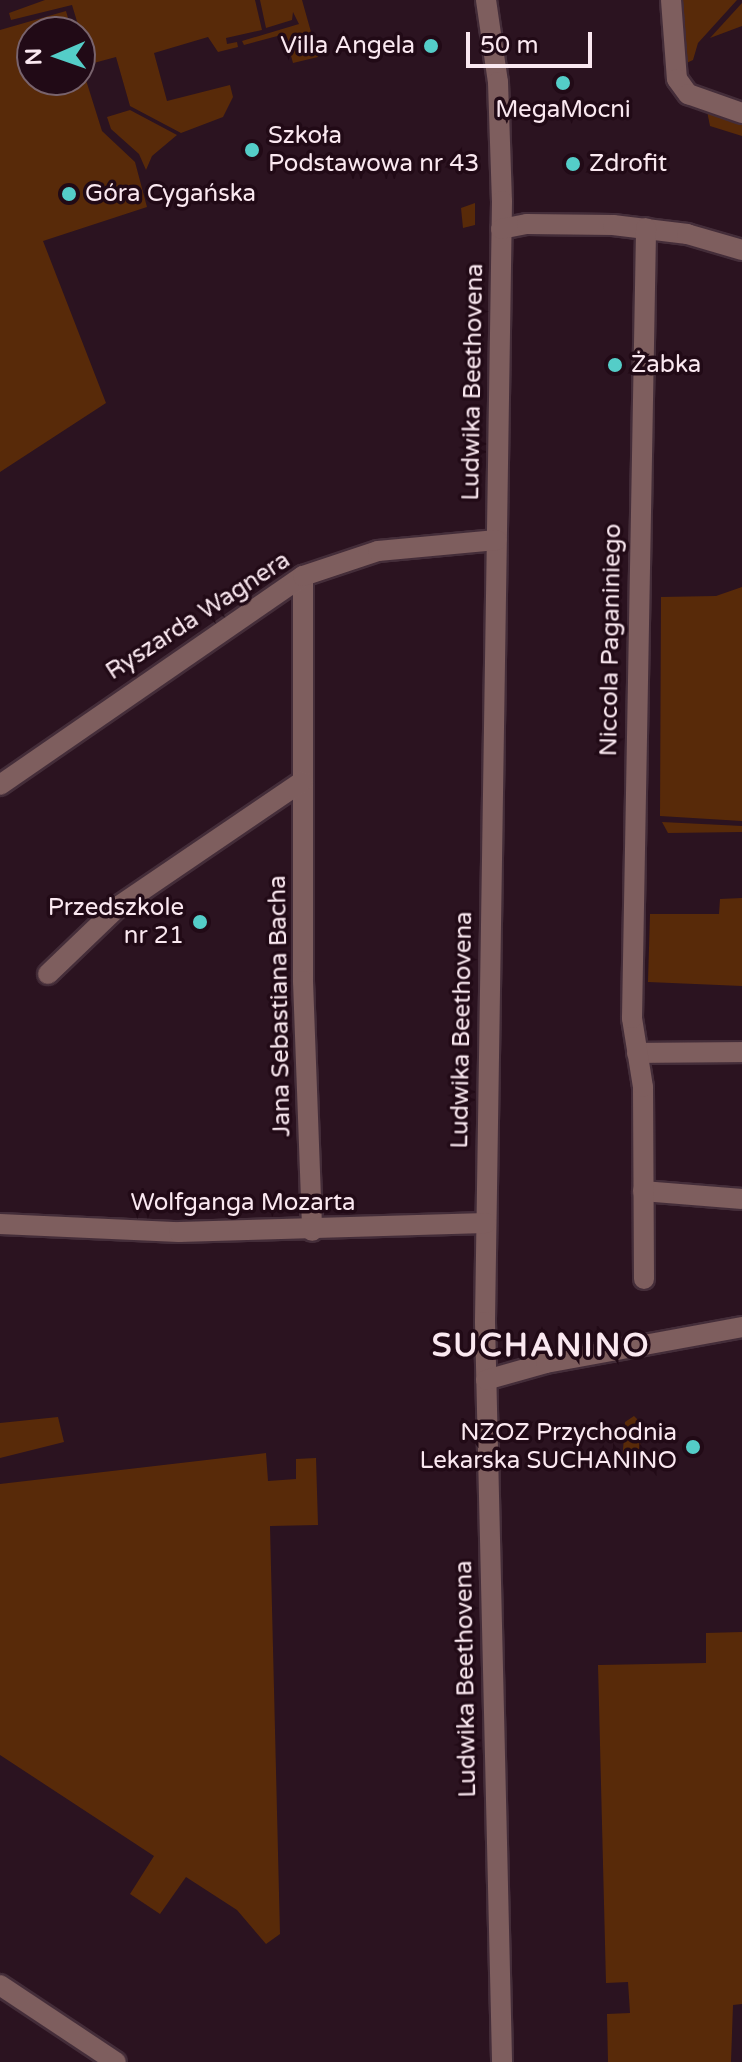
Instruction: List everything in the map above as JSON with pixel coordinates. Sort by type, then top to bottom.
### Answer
[{"type":"street","name":"Ludwika Beethovena","points":[[486,0],[498,82],[501,229],[486,1380],[502,2062]]},
{"type":"street","points":[[671,0],[677,79],[688,94],[742,113]]},
{"type":"street","points":[[501,229],[527,224],[646,228],[742,250]]},
{"type":"street","name":"Niccola Paganiniego","points":[[644,1279],[643,1087],[632,1018],[646,228]]},
{"type":"street","name":"Ryszarda Wagnera","points":[[0,785],[303,576],[378,551],[496,540]]},
{"type":"street","name":"Jana Sebastiana Bacha","points":[[303,576],[303,981],[312,1231]]},
{"type":"street","points":[[48,974],[119,906],[303,781]]},
{"type":"street","points":[[637,1053],[742,1052]]},
{"type":"street","points":[[643,1191],[742,1199]]},
{"type":"street","name":"Wolfganga Mozarta","points":[[0,1224],[312,1231],[486,1223]]},
{"type":"street","points":[[486,1380],[546,1363],[742,1327]]},
{"type":"street","points":[[0,1985],[116,2062]]},
{"type":"shaded area","points":[[45,0],[255,0],[262,30],[226,38],[227,44],[237,42],[238,47],[218,52],[208,37],[154,53],[167,101],[230,85],[233,97],[223,117],[181,133],[130,106],[116,57],[96,62],[96,16],[75,16],[72,5],[16,16],[11,20],[9,13]]},
{"type":"shaded area","points":[[260,0],[302,0],[318,57],[293,63],[285,34],[244,45],[242,41],[299,24],[293,12],[292,20],[266,28]]},
{"type":"shaded area","points":[[676,0],[737,0],[698,43],[693,60],[680,66]]},
{"type":"shaded area","points":[[742,3],[742,26],[710,38]]},
{"type":"shaded area","points":[[66,11],[67,16],[49,16]]},
{"type":"shaded area","points":[[16,25],[16,96],[91,96],[102,131],[135,162],[147,207],[43,241],[106,403],[0,472],[0,30]]},
{"type":"shaded area","points":[[130,110],[177,135],[152,156],[146,170],[139,154],[111,129],[107,117]]},
{"type":"shaded area","points":[[707,111],[742,123],[742,136],[710,126]]},
{"type":"shaded area","points":[[475,203],[475,225],[463,228],[461,208]]},
{"type":"shaded area","points":[[742,587],[742,821],[660,816],[661,597],[716,596]]},
{"type":"shaded area","points":[[662,822],[742,826],[742,832],[668,833]]},
{"type":"shaded area","points":[[742,898],[742,986],[648,982],[650,914],[719,914],[720,899]]},
{"type":"shaded area","points":[[634,1416],[643,1425],[637,1468],[622,1464],[625,1422]]},
{"type":"shaded area","points":[[58,1417],[64,1442],[0,1458],[0,1423]]},
{"type":"shaded area","points":[[266,1453],[268,1481],[296,1479],[296,1459],[316,1458],[318,1525],[270,1526],[280,1934],[266,1944],[237,1910],[186,1877],[160,1914],[130,1894],[154,1856],[0,1755],[0,1484]]},
{"type":"shaded area","points":[[742,1632],[742,2004],[733,2005],[731,2062],[608,2062],[607,2014],[630,2013],[628,1982],[606,1983],[598,1665],[706,1663],[706,1633]]},
{"type":"place","name":"Villa Angela","points":[[431,46]]},
{"type":"place","name":"MegaMocni","points":[[563,83]]},
{"type":"place","name":"Szkoła Podstawowa nr 43","points":[[252,150]]},
{"type":"place","name":"Zdrofit","points":[[573,164]]},
{"type":"place","name":"Góra Cygańska","points":[[69,194]]},
{"type":"place","name":"Żabka","points":[[615,365]]},
{"type":"place","name":"Przedszkole nr 21","points":[[200,922]]},
{"type":"place","name":"NZOZ Przychodnia Lekarska SUCHANINO","points":[[693,1447]]},
{"type":"district","name":"SUCHANINO","points":[[541,1346]]}]
